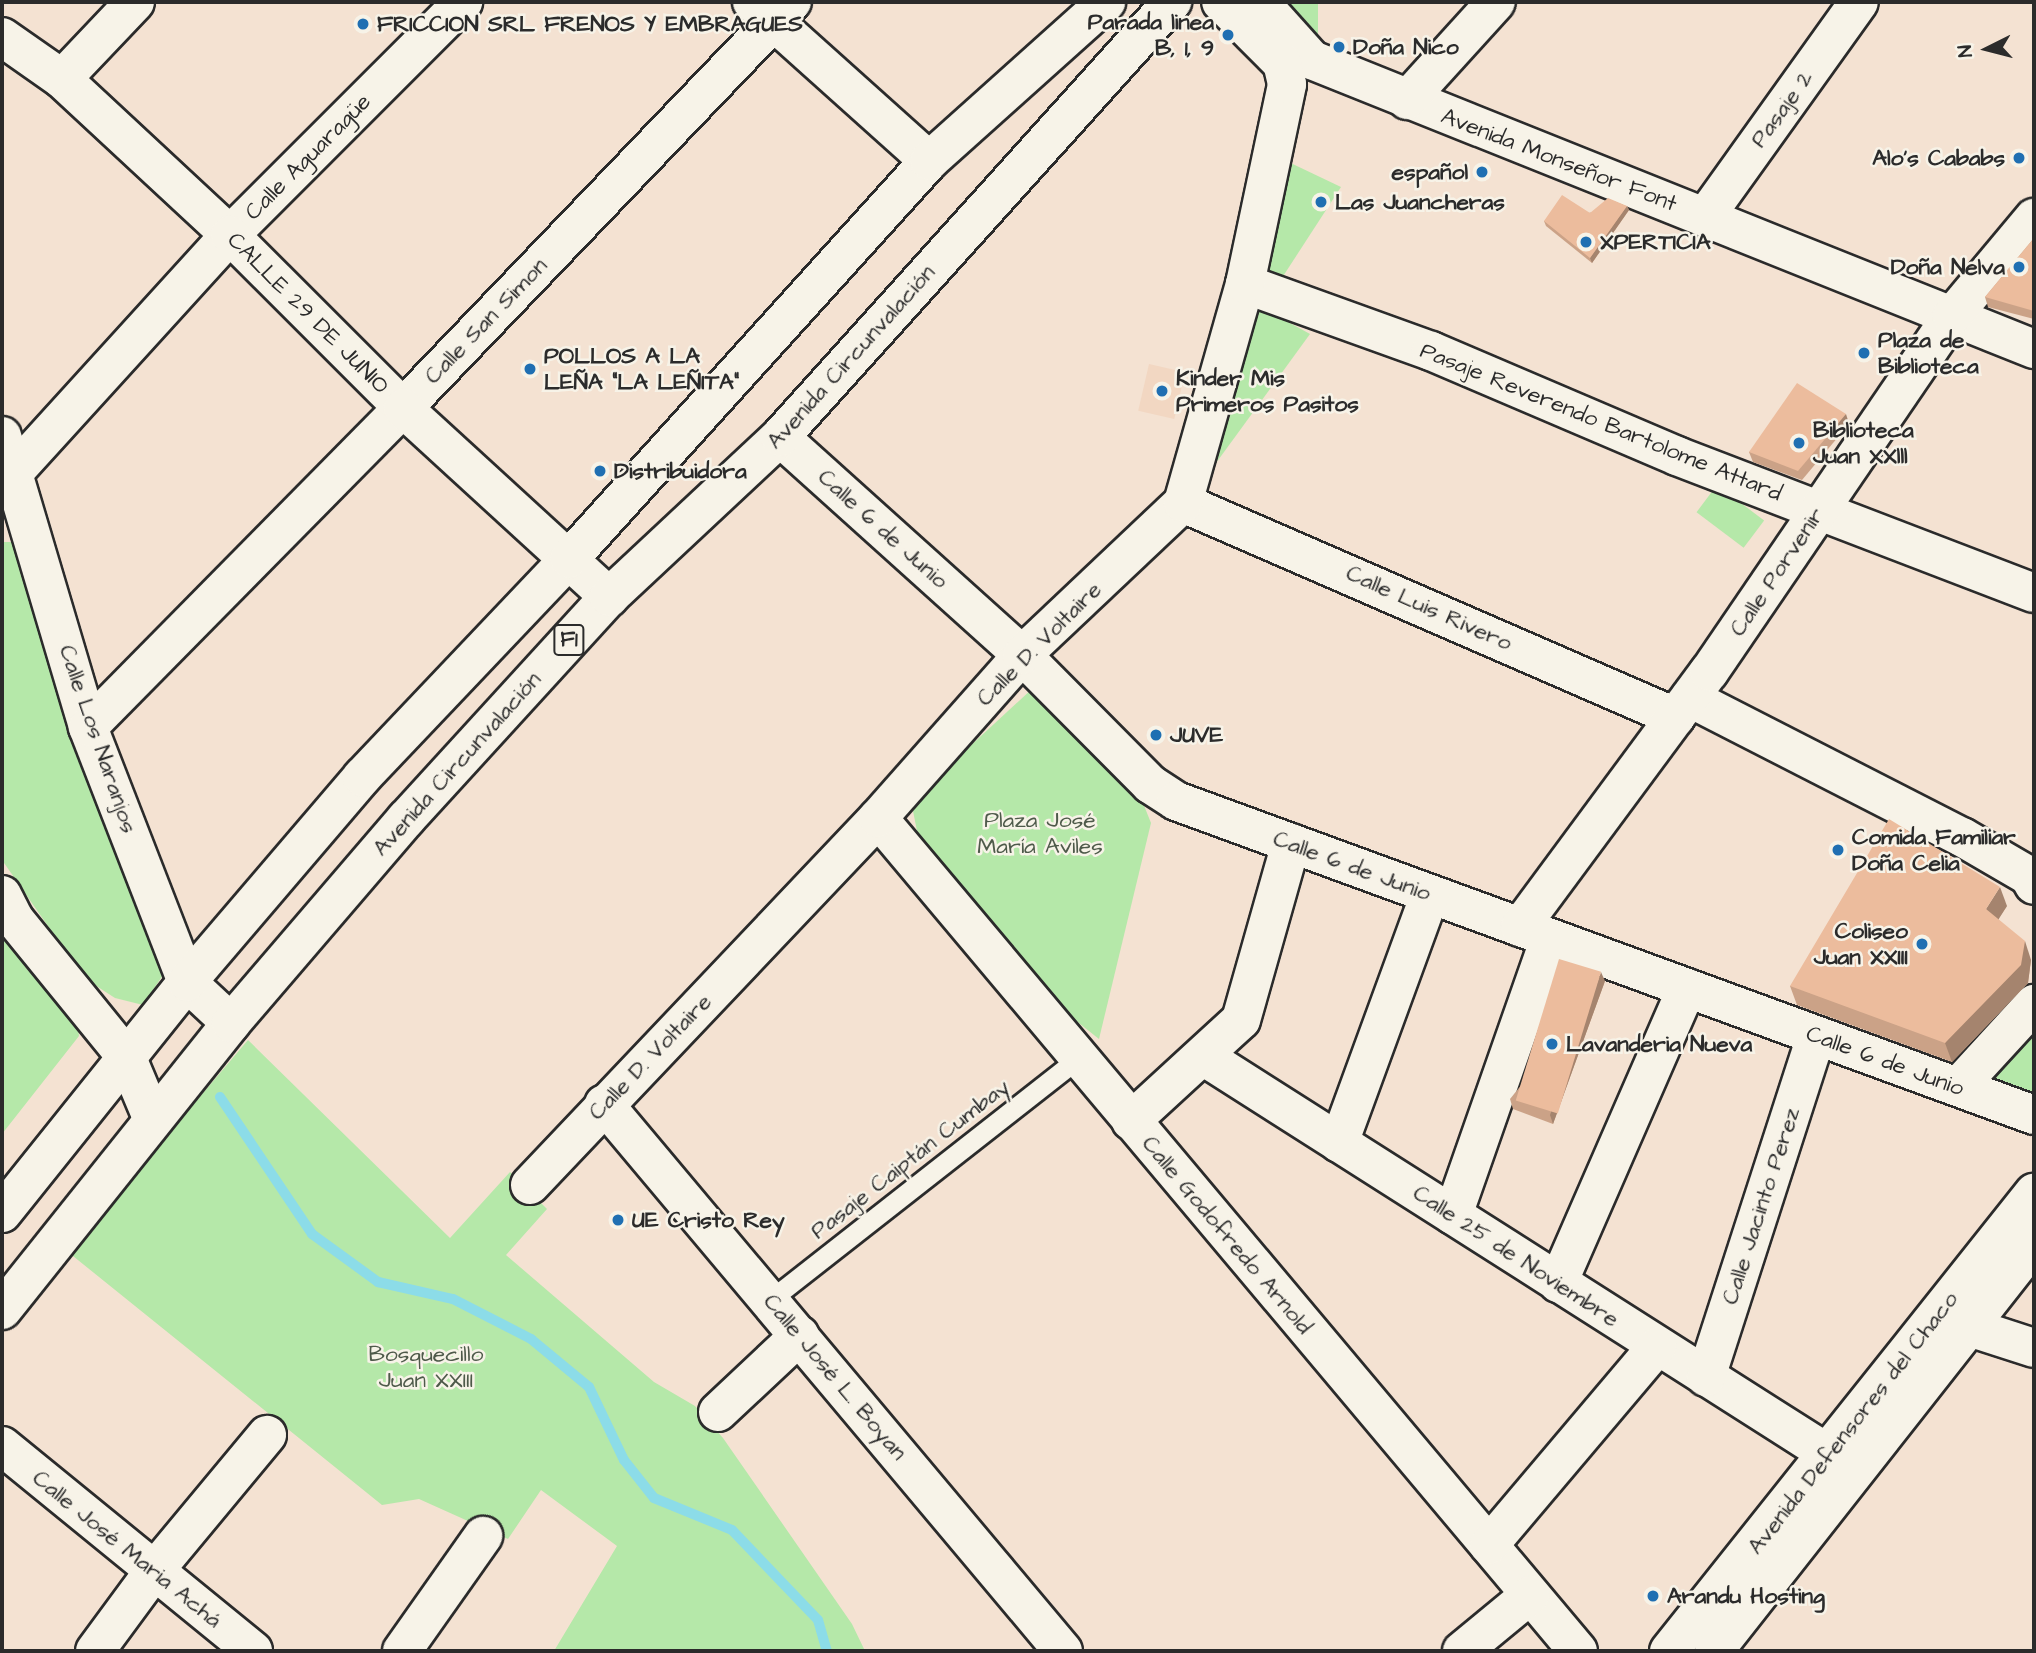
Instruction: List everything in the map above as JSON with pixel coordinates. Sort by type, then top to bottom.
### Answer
[{"type":"main road","points":[[62,79],[135,2]]},
{"type":"main road","name":"Calle Aguaragüe","points":[[6,465],[230,235],[463,2]]},
{"type":"main road","name":"F1","points":[[2,1213],[187,982],[362,777],[569,559],[929,161],[1106,2]]},
{"type":"main road","name":"Avenida Circunvalación","points":[[7,1293],[231,1023],[406,819],[609,597],[780,437],[1172,2]]},
{"type":"main road","points":[[1183,503],[1245,284],[1287,83],[1282,63],[1221,2]]},
{"type":"main road","name":"Avenida Monseñor Font","points":[[1261,2],[1312,60],[2034,349]]},
{"type":"main road","points":[[1407,100],[1496,2]]},
{"type":"main road","name":"Pasaje 2","points":[[1705,217],[1859,2]]},
{"type":"main road","points":[[772,9],[929,161]]},
{"type":"main road","name":"Calle San Simon","points":[[88,727],[403,408],[772,9]]},
{"type":"main road","name":"CALLE 29 DE JUNIO","points":[[2,37],[62,79],[230,235],[403,408],[609,597]]},
{"type":"main road","name":"Calle Porvenir","points":[[1452,1215],[1535,933],[1682,707],[1952,316],[2034,218]]},
{"type":"main road","name":"Pasaje Reverendo Bartolome Attard","points":[[1245,284],[1431,351],[1677,456],[2034,593]]},
{"type":"main road","name":"Calle 6 de Junio","points":[[780,437],[1022,655],[1150,783],[1176,801],[2034,1115]]},
{"type":"main road","name":"Calle Los Naranjos","points":[[6,465],[88,727],[187,982],[231,1023]]},
{"type":"main road","name":"Calle D. Voltaire","points":[[530,1185],[878,818],[1022,655],[1183,503]]},
{"type":"main road","name":"Calle Luis Rivero","points":[[1183,503],[1682,707],[1962,837],[2029,876],[2034,885]]},
{"type":"main road","name":"Calle Godofredo Arnold","points":[[878,818],[1578,1651]]},
{"type":"main road","points":[[1130,1121],[1241,1020],[1291,843]]},
{"type":"main road","points":[[1339,1143],[1430,894]]},
{"type":"main road","points":[[2,895],[15,920],[127,1058],[153,1120]]},
{"type":"main road","points":[[1558,1283],[1687,988]]},
{"type":"main road","points":[[1958,1087],[2034,1004]]},
{"type":"main road","name":"Calle Jacinto Perez","points":[[1706,1377],[1816,1035]]},
{"type":"main road","name":"Calle 25 de Noviembre","points":[[1203,1056],[1829,1455]]},
{"type":"main road","name":"Calle José L. Boyan","points":[[604,1104],[1063,1651]]},
{"type":"main road","name":"Avenida Defensores del Chaco","points":[[1669,1651],[1829,1455],[2034,1193]]},
{"type":"main road","name":"Avenida Defensores del Chaco","points":[[1714,1651],[2034,1244]]},
{"type":"main road","points":[[1969,1327],[2034,1348]]},
{"type":"main road","points":[[718,1412],[800,1335]]},
{"type":"main road","points":[[1489,1545],[1657,1346]]},
{"type":"main road","points":[[95,1651],[153,1571],[267,1435]]},
{"type":"main road","name":"Calle José Maria Achá","points":[[2,1446],[253,1651]]},
{"type":"main road","points":[[402,1651],[483,1536]]},
{"type":"main road","points":[[1462,1651],[1530,1595]]},
{"type":"lane","name":"Pasaje Caiptán Cumbay","points":[[771,1300],[1080,1058]]},
{"type":"shaded area","name":"Kinder Mis Primeros Pasitos","points":[[1149,364],[1185,372],[1174,419],[1138,411]]},
{"type":"green space","points":[[1281,2],[1318,2],[1318,39]]},
{"type":"green space","points":[[1278,157],[1341,187],[1278,284],[1250,273]]},
{"type":"green space","points":[[1241,296],[1310,334],[1216,463],[1210,460]]},
{"type":"green space","points":[[1717,485],[1764,521],[1744,548],[1697,512]]},
{"type":"green space","points":[[2,542],[11,542],[22,555],[167,969],[143,1005],[115,998],[84,978],[2,860]]},
{"type":"green space","name":"Plaza José María Aviles","points":[[1033,688],[1141,798],[1151,823],[1099,1039],[1070,1016],[919,841],[913,811],[928,785]]},
{"type":"green space","points":[[2,925],[26,968],[77,1020],[79,1036],[2,1134]]},
{"type":"green space","points":[[2034,1014],[2034,1100],[1978,1084]]},
{"type":"green space","name":"Bosquecillo Juan XXIII","points":[[248,1040],[450,1238],[510,1172],[547,1209],[506,1255],[654,1382],[695,1406],[723,1438],[852,1624],[865,1651],[554,1651],[617,1546],[541,1490],[508,1539],[419,1499],[382,1505],[68,1252]]},
{"type":"building","name":"XPERTICIA","points":[[1562,195],[1590,213],[1608,198],[1627,206],[1590,258],[1544,221]]},
{"type":"building","name":"Doña Nelva","points":[[2034,238],[2034,311],[1985,297]]},
{"type":"building","name":"Biblioteca Juan XXlll","points":[[1797,383],[1846,414],[1798,471],[1749,452]]},
{"type":"building","name":"Coliseo Juan XXIII","points":[[1889,819],[2000,887],[1986,909],[2025,941],[2021,965],[1945,1043],[1790,986]]},
{"type":"building","name":"Lavanderia Nueva","points":[[1559,959],[1601,972],[1558,1113],[1516,1101]]},
{"type":"waterway","points":[[220,1097],[312,1234],[378,1282],[453,1299],[531,1339],[589,1387],[624,1460],[654,1498],[732,1530],[818,1620],[827,1651]]},
{"type":"place","name":"FRICCION SRL FRENOS Y EMBRAGUES","points":[[363,24]]},
{"type":"place","name":"Parada linea B, 1, 9","points":[[1228,35]]},
{"type":"place","name":"Doña Nico","points":[[1339,47]]},
{"type":"place","name":"Alo's Cababs","points":[[2019,158]]},
{"type":"place","name":"español","points":[[1482,172]]},
{"type":"place","name":"Las Juancheras","points":[[1321,202]]},
{"type":"place","name":"XPERTICIA","points":[[1586,242]]},
{"type":"place","name":"Doña Nelva","points":[[2019,267]]},
{"type":"place","name":"Plaza de Biblioteca","points":[[1864,353]]},
{"type":"place","name":"POLLOS A LA LEÑA \"LA LEÑITA\"","points":[[530,369]]},
{"type":"place","name":"Kinder Mis Primeros Pasitos","points":[[1162,391]]},
{"type":"place","name":"Biblioteca Juan XXlll","points":[[1799,443]]},
{"type":"place","name":"Distribuidora","points":[[600,471]]},
{"type":"place","name":"JUVE","points":[[1156,735]]},
{"type":"place","name":"Comida Familiar Doña Celia","points":[[1838,850]]},
{"type":"place","name":"Coliseo Juan XXIII","points":[[1922,944]]},
{"type":"place","name":"Lavanderia Nueva","points":[[1552,1044]]},
{"type":"place","name":"UE Cristo Rey","points":[[618,1220]]},
{"type":"place","name":"Arandu Hosting","points":[[1653,1596]]}]
